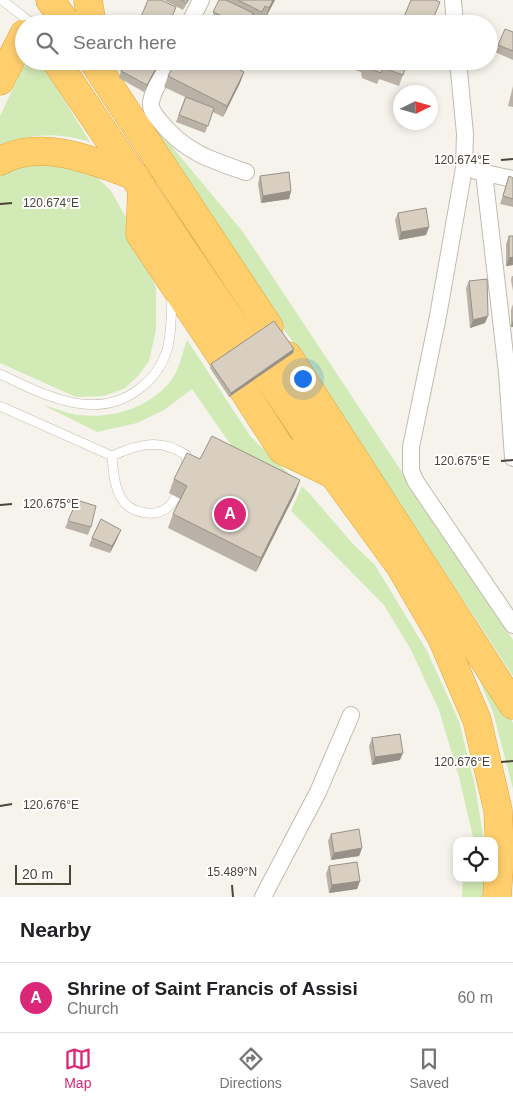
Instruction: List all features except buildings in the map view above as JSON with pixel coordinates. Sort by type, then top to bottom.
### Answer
[{"type":"highway","points":[[50,0],[61,15]]},
{"type":"highway","points":[[88,0],[90,15]]},
{"type":"highway","points":[[0,81],[15,52]]},
{"type":"highway","points":[[62,70],[246,343]]},
{"type":"highway","points":[[102,70],[269,327]]},
{"type":"highway","points":[[0,161],[27,152],[58,153],[89,159],[138,181]]},
{"type":"highway","points":[[138,181],[140,234],[223,359]]},
{"type":"highway","points":[[288,356],[513,705]]},
{"type":"highway","points":[[265,372],[333,474],[400,566],[442,638],[477,720],[498,810],[500,854],[498,897]]},
{"type":"highway","points":[[242,388],[282,450],[333,474]]},
{"type":"street","points":[[194,15],[201,0]]},
{"type":"street","points":[[453,0],[454,15]]},
{"type":"street","points":[[166,70],[152,99],[151,108],[171,135],[183,146],[215,162],[246,172]]},
{"type":"street","points":[[459,70],[464,134],[464,168],[440,307],[411,447],[411,471],[416,482],[513,625]]},
{"type":"street","points":[[464,168],[513,179]]},
{"type":"street","points":[[484,173],[507,372],[513,458]]},
{"type":"street","points":[[263,897],[322,784],[351,715]]},
{"type":"lane","points":[[2,0],[23,15]]},
{"type":"lane","points":[[0,374],[40,393],[80,404],[101,404],[117,401],[132,395],[148,383],[159,368],[166,352],[171,330],[172,284]]},
{"type":"lane","points":[[0,406],[112,456]]},
{"type":"lane","points":[[112,456],[132,446],[154,443],[177,449],[186,455],[188,470]]},
{"type":"lane","points":[[112,456],[115,480],[121,497],[127,506],[147,513],[158,512],[169,507],[176,496]]},
{"type":"green space","points":[[22,70],[46,70],[90,142],[56,135],[45,135],[22,138],[0,146],[0,116]]},
{"type":"green space","points":[[114,70],[117,70],[119,78],[123,80],[143,112],[243,232],[513,640],[513,676],[311,368],[238,263],[117,80]]},
{"type":"green space","points":[[36,161],[93,173],[111,191],[134,232],[156,288],[156,330],[149,361],[138,376],[124,389],[103,396],[76,397],[0,363],[0,175],[11,168]]},
{"type":"green space","points":[[187,340],[251,437],[302,486],[240,458],[192,389],[164,410],[137,423],[97,432],[43,405],[71,413],[92,416],[117,413],[141,405],[161,391],[173,378]]},
{"type":"green space","points":[[302,486],[353,544],[375,565],[427,651],[459,721],[475,786],[483,837],[473,837],[459,777],[439,710],[411,650],[384,605],[291,511]]},
{"type":"green space","points":[[479,668],[513,723],[513,789],[493,712],[475,670]]},
{"type":"green space","points":[[463,882],[485,882],[484,897],[462,897]]},
{"type":"place","name":"Shrine of Saint Francis of Assisi","points":[[230,514]]}]
